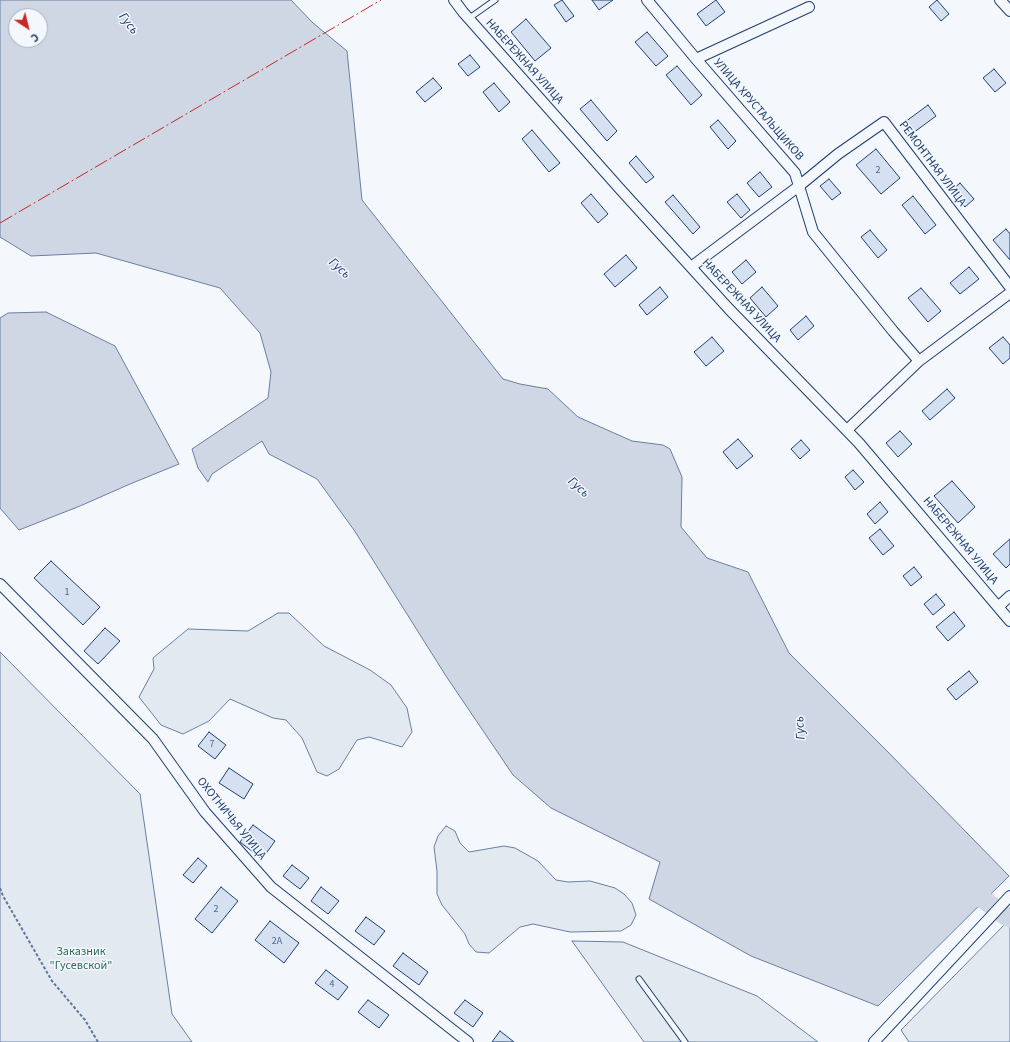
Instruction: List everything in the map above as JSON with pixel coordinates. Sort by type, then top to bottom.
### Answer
[{"type":"street","name":"НАБЕРЕЖНАЯ УЛИЦА","points":[[454,0],[468,19],[614,184],[735,314],[859,443],[999,606],[1010,621]]},
{"type":"street","name":"УЛИЦА ХРУСТАЛЬЩИКОВ","points":[[647,0],[795,173],[813,232],[919,361]]},
{"type":"street","points":[[1000,0],[1010,11]]},
{"type":"street","points":[[696,59],[809,7]]},
{"type":"street","name":"РЕМОНТНАЯ УЛИЦА","points":[[799,186],[838,154],[884,122],[1010,287]]},
{"type":"street","points":[[691,267],[799,186]]},
{"type":"street","points":[[847,430],[919,361],[1010,293]]},
{"type":"street","name":"ОХОТНИЧЬЯ УЛИЦА","points":[[0,584],[154,738],[205,812],[271,887],[468,1042]]},
{"type":"street","points":[[999,606],[1010,596]]},
{"type":"street","points":[[874,1042],[1010,896]]},
{"type":"lane","points":[[468,19],[495,0]]},
{"type":"lane","points":[[639,979],[685,1042]]},
{"type":"path","points":[[0,888],[3,896],[52,982],[85,1020],[98,1042]]},
{"type":"green space","points":[[278,613],[289,613],[324,646],[370,670],[391,685],[407,708],[412,732],[402,747],[369,737],[357,740],[339,769],[327,776],[317,772],[302,738],[286,720],[273,718],[230,699],[209,721],[183,734],[161,725],[139,697],[154,669],[153,658],[188,629],[248,631]]},
{"type":"green space","name":"Заказник \"Гусевской\"","points":[[0,652],[140,794],[172,1014],[192,1042],[0,1042]]},
{"type":"green space","points":[[446,826],[455,831],[460,843],[469,852],[504,846],[515,848],[538,861],[556,880],[568,882],[590,881],[615,888],[624,894],[632,903],[636,915],[631,925],[621,931],[570,932],[533,924],[520,927],[489,953],[476,952],[469,944],[465,934],[442,905],[437,894],[437,871],[434,847],[438,836]]},
{"type":"green space","points":[[1010,919],[1010,1042],[909,1042],[901,1030]]},
{"type":"green space","points":[[572,941],[623,942],[757,996],[818,1042],[644,1042]]},
{"type":"water","points":[[0,0],[291,0],[313,23],[347,51],[362,200],[503,379],[548,389],[578,417],[632,441],[663,445],[670,449],[682,477],[681,527],[707,558],[748,572],[789,653],[1009,876],[878,1006],[751,956],[649,899],[660,862],[551,808],[513,775],[446,676],[354,530],[317,479],[269,454],[262,441],[212,474],[208,482],[198,468],[192,449],[268,398],[271,372],[260,333],[220,288],[96,253],[31,256],[0,237]]},
{"type":"water","points":[[46,312],[115,346],[179,464],[19,530],[0,508],[0,318],[8,313]]},
{"type":"building","points":[[562,0],[574,16],[566,22],[554,5]]},
{"type":"building","points":[[592,0],[613,0],[599,10]]},
{"type":"building","points":[[716,0],[725,12],[706,26],[697,14]]},
{"type":"building","points":[[937,0],[949,14],[941,21],[929,7]]},
{"type":"building","points":[[526,19],[551,48],[535,61],[511,32]]},
{"type":"building","points":[[647,32],[668,56],[656,66],[635,42]]},
{"type":"building","points":[[470,55],[480,67],[468,76],[458,64]]},
{"type":"building","points":[[677,66],[702,95],[691,105],[666,75]]},
{"type":"building","points":[[994,69],[1006,83],[995,92],[983,78]]},
{"type":"building","points":[[433,78],[442,88],[425,102],[416,92]]},
{"type":"building","points":[[494,83],[510,102],[499,112],[483,92]]},
{"type":"building","points":[[591,100],[617,131],[607,141],[580,109]]},
{"type":"building","points":[[928,105],[936,116],[913,133],[905,122]]},
{"type":"building","points":[[718,120],[736,141],[728,149],[710,127]]},
{"type":"building","points":[[532,130],[560,163],[549,172],[522,139]]},
{"type":"building","points":[[876,149],[900,178],[881,194],[856,165]]},
{"type":"building","points":[[636,156],[654,177],[646,183],[629,163]]},
{"type":"building","points":[[760,172],[772,187],[759,197],[747,183]]},
{"type":"building","points":[[829,179],[841,193],[832,200],[820,186]]},
{"type":"building","points":[[960,183],[974,199],[965,207],[951,191]]},
{"type":"building","points":[[591,194],[608,214],[598,223],[581,203]]},
{"type":"building","points":[[737,194],[750,210],[741,218],[727,202]]},
{"type":"building","points":[[673,195],[700,227],[693,234],[665,202]]},
{"type":"building","points":[[913,196],[936,225],[925,234],[902,205]]},
{"type":"building","points":[[1006,229],[1010,234],[1010,260],[993,240]]},
{"type":"building","points":[[870,230],[887,250],[878,258],[861,237]]},
{"type":"building","points":[[626,255],[637,268],[615,287],[604,274]]},
{"type":"building","points":[[746,260],[756,272],[742,284],[732,272]]},
{"type":"building","points":[[969,267],[979,279],[960,294],[950,283]]},
{"type":"building","points":[[660,287],[668,297],[647,315],[639,305]]},
{"type":"building","points":[[762,287],[778,306],[766,317],[750,298]]},
{"type":"building","points":[[921,288],[941,311],[928,322],[908,298]]},
{"type":"building","points":[[806,316],[814,326],[798,340],[790,330]]},
{"type":"building","points":[[712,337],[724,351],[706,366],[694,352]]},
{"type":"building","points":[[1003,337],[1010,345],[1010,358],[1003,364],[989,348]]},
{"type":"building","points":[[947,389],[955,398],[930,420],[922,411]]},
{"type":"building","points":[[900,431],[912,444],[898,457],[886,443]]},
{"type":"building","points":[[738,439],[753,456],[737,469],[723,452]]},
{"type":"building","points":[[801,440],[810,450],[800,459],[791,449]]},
{"type":"building","points":[[853,470],[864,482],[855,490],[845,477]]},
{"type":"building","points":[[952,481],[975,507],[958,523],[934,496]]},
{"type":"building","points":[[880,502],[888,512],[875,524],[867,514]]},
{"type":"building","points":[[880,529],[894,546],[883,555],[869,538]]},
{"type":"building","points":[[1010,539],[1010,564],[1006,568],[993,554]]},
{"type":"building","points":[[51,561],[100,607],[83,625],[34,578]]},
{"type":"building","points":[[914,567],[922,577],[911,586],[903,576]]},
{"type":"building","points":[[936,594],[945,605],[933,615],[924,604]]},
{"type":"building","points":[[954,612],[965,626],[948,641],[936,627]]},
{"type":"building","points":[[105,628],[120,641],[98,664],[84,651]]},
{"type":"building","points":[[969,671],[978,682],[956,700],[947,689]]},
{"type":"building","points":[[209,732],[226,745],[215,759],[198,746]]},
{"type":"building","points":[[229,768],[253,784],[244,799],[219,783]]},
{"type":"building","points":[[253,825],[275,841],[262,859],[240,842]]},
{"type":"building","points":[[198,858],[207,866],[193,883],[183,875]]},
{"type":"building","points":[[292,865],[309,878],[300,889],[283,876]]},
{"type":"building","points":[[221,887],[238,901],[212,933],[195,919]]},
{"type":"building","points":[[321,887],[339,901],[328,914],[311,901]]},
{"type":"building","points":[[366,917],[385,931],[374,945],[355,931]]},
{"type":"building","points":[[270,921],[299,943],[284,963],[255,940]]},
{"type":"building","points":[[403,953],[428,972],[419,985],[393,966]]},
{"type":"building","points":[[326,970],[348,987],[338,1000],[315,983]]},
{"type":"building","points":[[368,1000],[389,1015],[379,1028],[358,1012]]},
{"type":"building","points":[[465,1000],[483,1013],[473,1027],[454,1013]]},
{"type":"building","points":[[500,1031],[514,1042],[492,1042]]},
{"type":"waterway","name":"Гусь","points":[[964,885],[1007,917],[1010,917]]},
{"type":"power","points":[[0,223],[381,0]]}]
